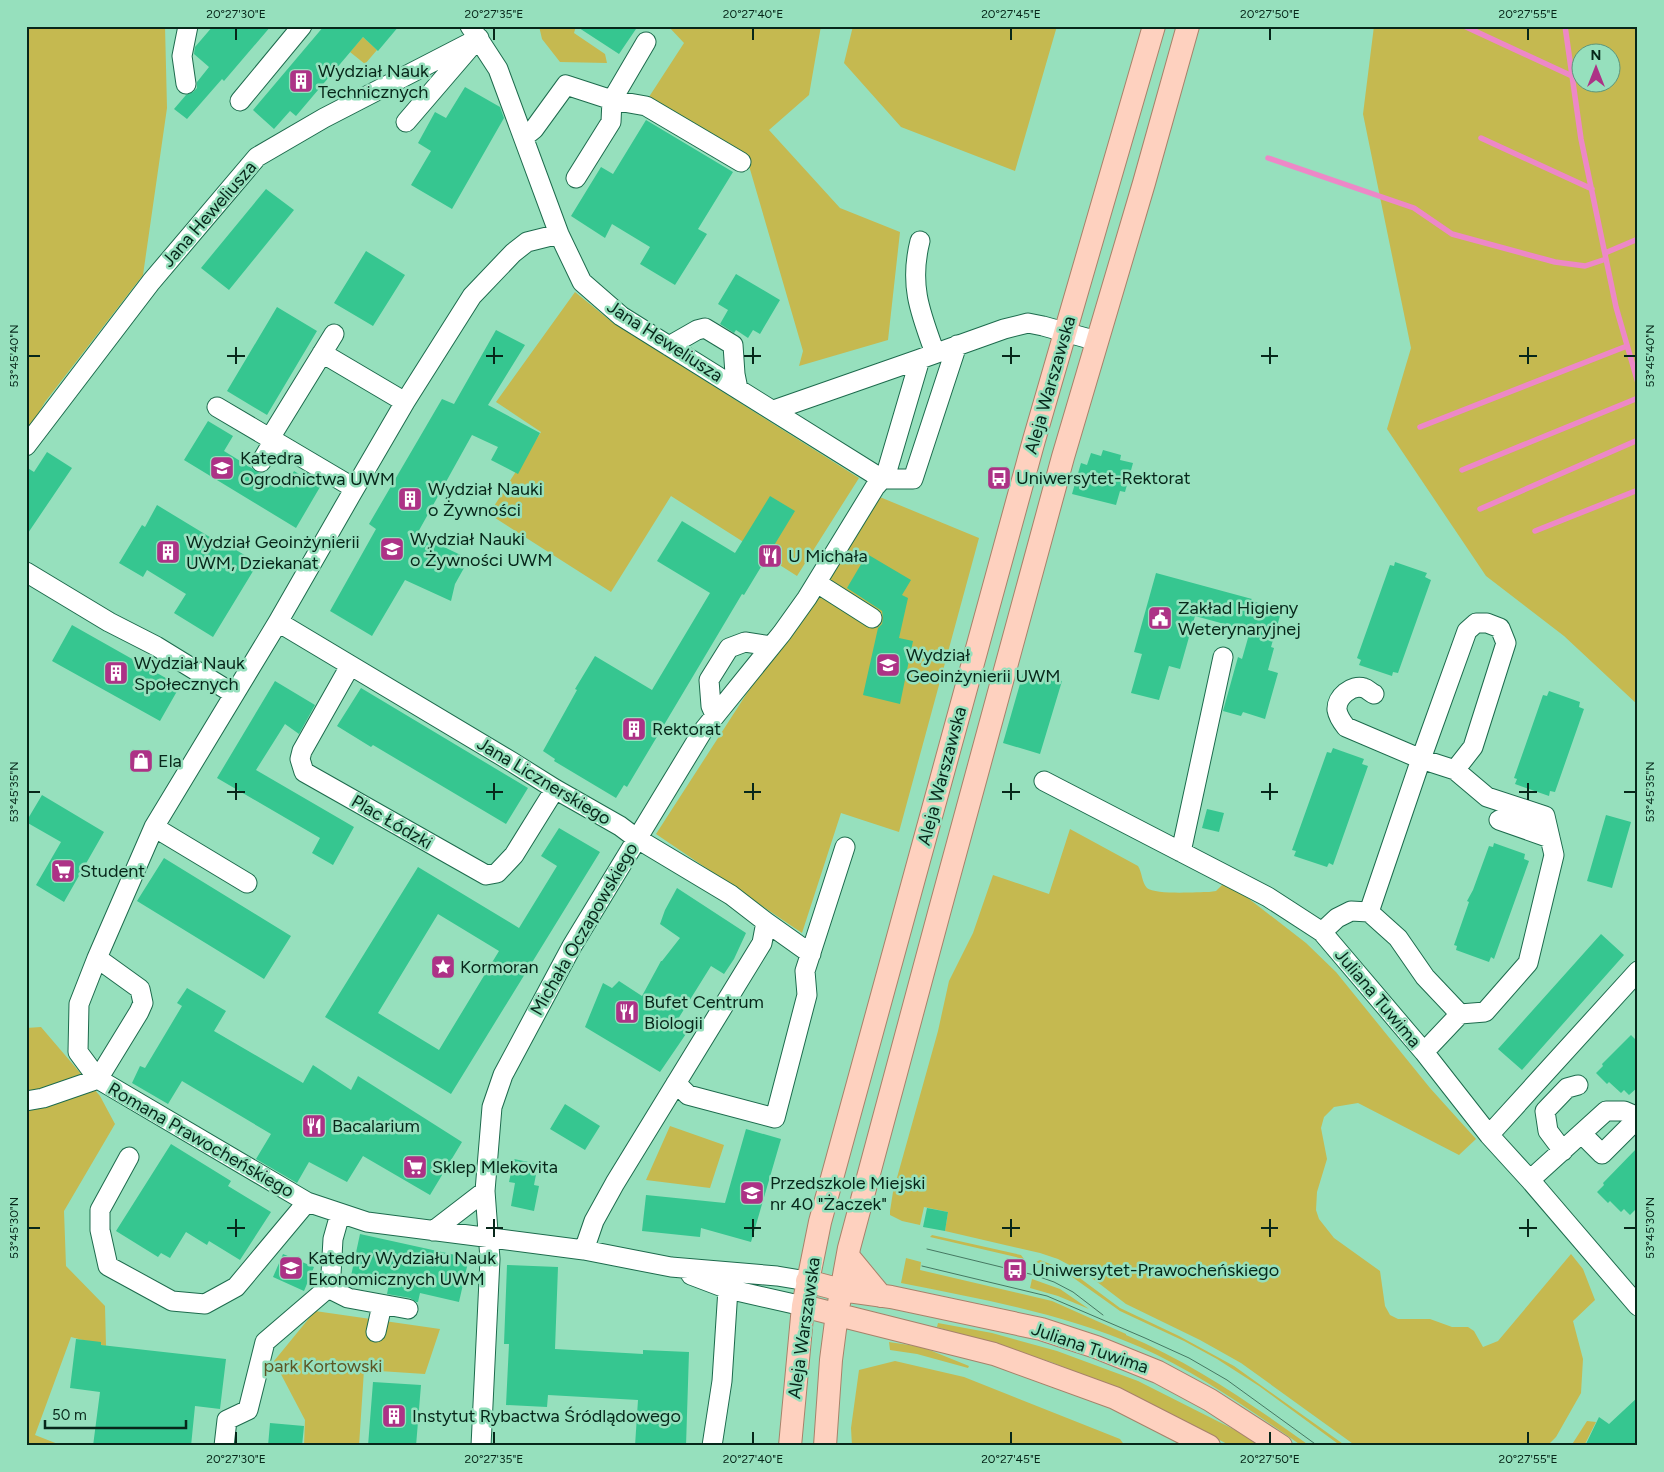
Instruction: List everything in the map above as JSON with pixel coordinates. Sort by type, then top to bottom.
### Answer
[{"type":"main road","name":"Aleja Warszawska","points":[[790,1446],[803,1306],[820,1222],[1034,440],[1154,26]]},
{"type":"main road","name":"Aleja Warszawska","points":[[825,1446],[832,1344],[848,1256],[941,904],[1061,466],[1188,26]]},
{"type":"main road","points":[[848,1256],[881,1296]]},
{"type":"main road","name":"Juliana Tuwima","points":[[808,1281],[841,1290],[881,1296],[1041,1329],[1096,1347],[1158,1372],[1210,1400],[1281,1446]]},
{"type":"main road","points":[[803,1306],[994,1354],[1115,1398],[1209,1446]]},
{"type":"main road","points":[[832,1344],[877,1324]]},
{"type":"street","points":[[186,84],[182,56],[188,26]]},
{"type":"street","points":[[240,101],[302,26]]},
{"type":"street","points":[[406,122],[474,32]]},
{"type":"street","name":"Jana Heweliusza","points":[[26,446],[151,282],[257,157],[474,32],[498,68],[559,234],[582,282],[621,316],[882,479]]},
{"type":"street","points":[[576,178],[611,122],[612,100],[646,42]]},
{"type":"street","points":[[524,137],[534,129],[566,85],[612,100],[646,106],[741,162]]},
{"type":"street","name":"Romana Prawocheńskiego","points":[[559,234],[527,242],[513,253],[472,296],[354,488],[278,622],[154,827],[97,958],[80,1004],[78,1052],[98,1080],[307,1202],[340,1214],[367,1222],[584,1250],[671,1267],[777,1276],[808,1281]]},
{"type":"street","points":[[882,479],[887,471],[928,356],[917,302],[914,273],[920,241]]},
{"type":"street","points":[[774,410],[957,345],[1028,323],[1097,342]]},
{"type":"street","points":[[669,346],[704,328],[733,345],[738,389]]},
{"type":"street","points":[[261,462],[272,439],[334,334]]},
{"type":"street","points":[[882,479],[913,479],[957,345]]},
{"type":"street","points":[[322,353],[406,402]]},
{"type":"street","points":[[217,407],[354,488]]},
{"type":"street","name":"Michała Oczapowskiego","points":[[481,1446],[490,1259],[485,1191],[492,1107],[503,1075],[572,946],[702,732],[807,598],[875,487],[882,479]]},
{"type":"street","points":[[26,572],[109,622],[156,646],[234,694]]},
{"type":"street","points":[[817,583],[872,618]]},
{"type":"street","name":"Jana Licznerskiego","points":[[278,622],[555,789],[620,826],[636,838],[731,895],[811,954]]},
{"type":"street","points":[[1369,912],[1467,631],[1476,623],[1487,623],[1500,628],[1506,643],[1474,747],[1455,770]]},
{"type":"street","points":[[715,716],[711,706],[709,680],[728,648],[745,642],[771,646]]},
{"type":"street","points":[[1181,852],[1223,657]]},
{"type":"street","name":"Plac Łódzki","points":[[350,666],[302,751],[300,760],[304,772],[486,875],[497,874],[514,855],[555,789]]},
{"type":"street","points":[[1374,694],[1363,688],[1353,688],[1338,701],[1337,710],[1340,719],[1346,727],[1421,760],[1455,770],[1487,798],[1545,816],[1554,855],[1528,963],[1485,1012],[1460,1014],[1424,1052]]},
{"type":"street","name":"Juliana Tuwima","points":[[1044,781],[1268,897],[1322,932],[1424,1052],[1489,1135],[1638,1306]]},
{"type":"street","points":[[1499,820],[1550,838]]},
{"type":"street","points":[[154,827],[247,884]]},
{"type":"street","points":[[676,1083],[688,1095],[774,1118],[807,995],[805,971],[845,847]]},
{"type":"street","points":[[1322,932],[1337,918],[1351,911],[1369,912],[1398,938],[1425,977],[1460,1014]]},
{"type":"street","points":[[584,1250],[598,1214],[762,942],[766,922]]},
{"type":"street","points":[[26,1101],[43,1098],[98,1080],[139,1012],[143,1002],[140,989],[97,958]]},
{"type":"street","points":[[1489,1135],[1638,970]]},
{"type":"street","points":[[1563,1151],[1548,1131],[1545,1111],[1567,1088],[1578,1085]]},
{"type":"street","points":[[1530,1180],[1606,1112],[1624,1112],[1638,1118],[1602,1154],[1582,1134]]},
{"type":"street","points":[[129,1157],[100,1210],[100,1230],[108,1266],[172,1301],[205,1304],[236,1287],[307,1202]]},
{"type":"street","points":[[433,1230],[485,1191]]},
{"type":"street","points":[[224,1446],[227,1420],[248,1410],[265,1342],[328,1288],[331,1274],[333,1239],[340,1214]]},
{"type":"street","name":"Romana Prawocheńskiego","points":[[671,1267],[728,1289],[803,1306]]},
{"type":"street","points":[[328,1288],[348,1298],[408,1309]]},
{"type":"street","points":[[712,1446],[722,1381],[728,1289]]},
{"type":"street","points":[[376,1332],[382,1305]]},
{"type":"green space","points":[[26,26],[165,26],[167,108],[143,275],[45,402],[26,434]]},
{"type":"green space","points":[[539,26],[576,26],[574,33],[605,54],[607,63],[560,62],[542,39]]},
{"type":"green space","points":[[668,26],[821,26],[809,95],[769,130],[840,208],[900,232],[888,340],[799,366],[803,351],[747,159],[647,100],[684,43]]},
{"type":"green space","points":[[853,26],[1057,26],[1015,171],[901,127],[844,63]]},
{"type":"green space","points":[[1374,26],[1638,26],[1638,705],[1564,636],[1486,576],[1387,429],[1411,348],[1363,114]]},
{"type":"green space","points":[[363,37],[377,50],[365,64],[350,52]]},
{"type":"green space","points":[[575,292],[612,322],[859,478],[797,576],[671,496],[611,592],[489,514],[541,432],[496,402]]},
{"type":"green space","points":[[875,495],[979,538],[899,832],[841,813],[802,933],[656,834]]},
{"type":"green space","points":[[1070,829],[1138,866],[1145,886],[1151,890],[1186,893],[1209,892],[1216,891],[1226,881],[1306,943],[1336,972],[1430,1088],[1476,1139],[1459,1155],[1358,1103],[1334,1107],[1324,1117],[1321,1128],[1327,1159],[1317,1192],[1316,1210],[1319,1219],[1334,1238],[1380,1271],[1385,1306],[1390,1315],[1398,1319],[1430,1319],[1452,1327],[1468,1327],[1474,1331],[1483,1347],[1498,1341],[1571,1254],[1583,1269],[1595,1300],[1573,1321],[1583,1359],[1581,1393],[1556,1437],[1547,1446],[1356,1446],[1241,1363],[1200,1340],[1126,1304],[1088,1275],[1058,1259],[945,1231],[948,1212],[924,1207],[920,1225],[902,1221],[890,1215],[893,1192],[938,1031],[949,981],[973,933],[993,875],[1049,894]]},
{"type":"green space","points":[[41,1027],[100,1096],[115,1124],[64,1211],[66,1266],[105,1306],[106,1346],[71,1337],[35,1435],[63,1446],[26,1446],[26,1028]]},
{"type":"green space","points":[[670,1126],[724,1145],[710,1188],[646,1180]]},
{"type":"green space","points":[[932,1235],[1021,1255],[1024,1259],[930,1237]]},
{"type":"green space","points":[[906,1258],[921,1262],[920,1270],[1052,1301],[1126,1334],[1221,1385],[1310,1446],[1302,1446],[1223,1392],[1182,1368],[1111,1335],[1052,1316],[901,1283]]},
{"type":"green space","points":[[1040,1260],[1073,1273],[1120,1308],[1179,1336],[1234,1366],[1346,1446],[1341,1446],[1259,1386],[1217,1359],[1120,1311],[1068,1274],[1036,1262]]},
{"type":"green space","points":[[1032,1279],[1060,1289],[1089,1309],[1058,1296],[1030,1288]]},
{"type":"green space","name":"park Kortowski","points":[[315,1311],[440,1329],[425,1374],[364,1370],[359,1446],[304,1446],[305,1420],[274,1361]]},
{"type":"green space","points":[[938,1323],[992,1333],[1057,1351],[1138,1381],[1241,1433],[1259,1446],[1231,1446],[1133,1395],[1051,1362],[937,1327]]},
{"type":"green space","points":[[889,1342],[922,1347],[969,1366],[968,1368],[917,1354],[890,1350]]},
{"type":"green space","points":[[895,1361],[964,1377],[1120,1439],[1125,1446],[852,1446],[851,1428],[859,1370]]},
{"type":"green space","points":[[1587,1421],[1596,1422],[1584,1446],[1571,1446]]},
{"type":"building","points":[[213,26],[271,26],[224,81],[222,79],[187,119],[174,109],[186,95],[197,88],[197,82],[209,67],[194,54],[195,47]]},
{"type":"building","name":"Wydział Nauk Technicznych","points":[[324,26],[399,26],[378,51],[363,37],[296,116],[290,111],[274,129],[253,110]]},
{"type":"building","points":[[576,26],[638,26],[619,54]]},
{"type":"building","points":[[465,87],[500,107],[504,118],[452,209],[411,185],[431,151],[418,143],[435,112],[446,118]]},
{"type":"building","points":[[646,120],[733,172],[698,229],[707,234],[675,285],[640,264],[650,247],[612,224],[605,238],[571,216],[601,167],[613,174]]},
{"type":"building","points":[[266,189],[294,210],[229,290],[201,268]]},
{"type":"building","points":[[366,251],[405,275],[373,326],[334,303]]},
{"type":"building","points":[[736,274],[780,300],[760,334],[753,330],[748,338],[736,330],[734,333],[720,324],[728,310],[718,304]]},
{"type":"building","points":[[277,307],[317,331],[267,415],[227,391]]},
{"type":"building","name":"Wydział Nauki o Żywności","points":[[496,330],[525,345],[488,405],[540,433],[518,474],[491,460],[498,447],[472,435],[417,534],[469,559],[455,584],[451,601],[405,580],[372,636],[330,611],[376,529],[369,524],[442,399],[454,404]]},
{"type":"building","points":[[208,421],[233,436],[224,451],[284,488],[294,471],[302,476],[306,472],[314,478],[312,483],[320,487],[296,528],[184,460]]},
{"type":"building","points":[[1103,450],[1121,455],[1120,460],[1133,463],[1125,492],[1120,491],[1116,505],[1072,494],[1081,463],[1087,465],[1091,453],[1101,456]]},
{"type":"building","points":[[47,452],[72,468],[26,536],[26,467],[34,472]]},
{"type":"building","points":[[770,496],[795,511],[744,595],[742,594],[627,787],[624,785],[616,798],[554,761],[555,759],[543,751],[577,690],[575,689],[595,656],[652,690],[710,593],[657,561],[682,521],[735,553]]},
{"type":"building","points":[[157,505],[218,542],[219,540],[258,563],[213,637],[174,613],[186,594],[147,570],[143,577],[119,563],[142,525],[145,527]]},
{"type":"building","points":[[867,554],[911,580],[902,595],[908,598],[899,638],[913,641],[900,704],[863,695],[878,628],[882,624],[882,611],[847,588]]},
{"type":"building","points":[[1395,562],[1427,573],[1425,577],[1431,580],[1398,673],[1393,672],[1392,676],[1359,665],[1361,660],[1357,658],[1390,565],[1394,566]]},
{"type":"building","points":[[1156,573],[1282,609],[1271,647],[1274,648],[1268,670],[1278,673],[1265,719],[1243,712],[1241,716],[1223,711],[1238,657],[1242,659],[1250,631],[1195,616],[1180,669],[1169,666],[1159,700],[1131,693],[1142,654],[1134,652]]},
{"type":"building","name":"Wydział Nauk Społecznych","points":[[72,625],[180,686],[160,721],[52,661]]},
{"type":"building","points":[[1024,670],[1062,681],[1040,754],[1003,743]]},
{"type":"building","points":[[275,681],[315,705],[299,734],[285,724],[256,770],[354,827],[333,865],[312,853],[320,838],[217,778]]},
{"type":"building","points":[[361,688],[528,788],[506,824],[373,745],[371,747],[337,726]]},
{"type":"building","points":[[1549,691],[1580,702],[1579,707],[1584,709],[1555,792],[1550,791],[1549,796],[1515,784],[1517,779],[1514,778],[1543,695],[1547,696]]},
{"type":"building","points":[[1333,748],[1364,759],[1362,764],[1368,766],[1333,865],[1329,863],[1327,867],[1294,856],[1296,851],[1292,850],[1327,752],[1331,753]]},
{"type":"building","name":"Ela","points":[[139,750],[152,758],[144,771],[130,764]]},
{"type":"building","points":[[42,795],[104,832],[64,902],[36,885],[61,842],[26,822]]},
{"type":"building","points":[[1207,809],[1224,813],[1219,832],[1202,828]]},
{"type":"building","points":[[1606,815],[1631,822],[1612,888],[1587,881]]},
{"type":"building","points":[[559,828],[600,852],[451,1094],[325,1017],[418,867],[519,928],[557,866],[541,856]],"holes":[[[438,914],[499,951],[439,1050],[378,1013]]]},
{"type":"building","points":[[1494,843],[1525,854],[1524,859],[1529,861],[1494,959],[1491,957],[1489,962],[1456,950],[1457,946],[1454,945],[1469,902],[1467,901],[1489,846],[1493,847]]},
{"type":"building","points":[[164,858],[291,936],[264,979],[137,901]]},
{"type":"building","points":[[677,888],[746,933],[734,959],[724,974],[711,966],[678,1019],[690,1028],[660,1072],[585,1027],[603,983],[612,988],[619,981],[642,996],[661,961],[680,938],[660,924]]},
{"type":"building","points":[[1601,934],[1624,955],[1522,1070],[1498,1049]]},
{"type":"building","points":[[187,988],[226,1011],[214,1031],[303,1083],[313,1065],[351,1090],[358,1076],[462,1142],[430,1195],[363,1156],[347,1182],[309,1162],[297,1183],[256,1159],[271,1134],[182,1081],[168,1104],[132,1083],[140,1066],[145,1068],[182,1006],[177,1003]]},
{"type":"building","points":[[1631,1035],[1638,1042],[1638,1087],[1629,1095],[1624,1090],[1621,1093],[1609,1082],[1607,1084],[1596,1073],[1603,1066],[1602,1064]]},
{"type":"building","points":[[565,1104],[600,1126],[585,1150],[550,1129]]},
{"type":"building","points":[[746,1129],[781,1139],[751,1242],[701,1228],[700,1237],[642,1231],[646,1195],[725,1203]]},
{"type":"building","points":[[171,1144],[231,1181],[228,1186],[271,1212],[240,1260],[209,1241],[207,1245],[186,1232],[170,1258],[161,1253],[158,1257],[116,1231]]},
{"type":"building","points":[[1638,1147],[1638,1207],[1630,1215],[1624,1209],[1621,1212],[1610,1201],[1608,1203],[1597,1192],[1604,1185],[1603,1183]]},
{"type":"building","points":[[514,1159],[538,1164],[534,1185],[539,1186],[534,1211],[511,1206],[515,1183],[509,1182]]},
{"type":"building","points":[[927,1208],[948,1212],[945,1231],[923,1227]]},
{"type":"building","points":[[360,1234],[469,1258],[459,1302],[420,1293],[418,1302],[416,1302],[410,1298],[387,1294],[389,1284],[351,1276]]},
{"type":"building","name":"Katedry Wydziału Nauk Ekonomicznych UWM","points":[[283,1254],[314,1267],[304,1291],[273,1277]]},
{"type":"building","points":[[507,1265],[558,1267],[555,1349],[643,1354],[643,1350],[689,1352],[686,1446],[635,1446],[638,1400],[548,1395],[547,1407],[506,1405],[509,1344],[504,1344]]},
{"type":"building","points":[[76,1339],[101,1342],[101,1345],[226,1359],[220,1409],[195,1406],[191,1446],[93,1446],[100,1392],[70,1388]]},
{"type":"building","name":"Instytut Rybactwa Śródlądowego","points":[[373,1382],[421,1385],[416,1446],[368,1446]]},
{"type":"building","points":[[1638,1397],[1638,1446],[1585,1446],[1599,1417],[1609,1424]]},
{"type":"building","points":[[270,1423],[304,1426],[302,1446],[268,1446]]},
{"type":"waterway","points":[[1464,26],[1572,76]]},
{"type":"waterway","points":[[1565,26],[1581,139],[1616,307],[1638,383]]},
{"type":"waterway","points":[[1481,138],[1592,189]]},
{"type":"waterway","points":[[1268,158],[1414,208],[1452,234],[1555,262],[1585,266],[1606,259]]},
{"type":"waterway","points":[[1605,253],[1638,239]]},
{"type":"waterway","points":[[1420,427],[1627,346]]},
{"type":"waterway","points":[[1462,470],[1638,398]]},
{"type":"waterway","points":[[1480,509],[1638,440]]},
{"type":"waterway","points":[[1535,531],[1638,490]]},
{"type":"tram line","points":[[927,1249],[1034,1275],[1054,1282],[1073,1292],[1103,1315]]},
{"type":"tram line","points":[[922,1266],[1047,1296],[1145,1338],[1189,1358],[1227,1380],[1318,1446]]},
{"type":"place","name":"Wydział Nauk Technicznych","points":[[301,81]]},
{"type":"place","name":"Katedra Ogrodnictwa UWM","points":[[222,468]]},
{"type":"place","name":"Uniwersytet-Rektorat","points":[[999,478]]},
{"type":"place","name":"Wydział Nauki o Żywności","points":[[410,499]]},
{"type":"place","name":"Wydział Nauki o Żywności UWM","points":[[392,549]]},
{"type":"place","name":"Wydział Geoinżynierii UWM, Dziekanat","points":[[168,552]]},
{"type":"place","name":"U Michała","points":[[770,556]]},
{"type":"place","name":"Zakład Higieny Weterynaryjnej","points":[[1160,618]]},
{"type":"place","name":"Wydział Geoinżynierii UWM","points":[[888,665]]},
{"type":"place","name":"Wydział Nauk Społecznych","points":[[116,673]]},
{"type":"place","name":"Rektorat","points":[[634,729]]},
{"type":"place","name":"Ela","points":[[141,761]]},
{"type":"place","name":"Student","points":[[63,871]]},
{"type":"place","name":"Kormoran","points":[[443,967]]},
{"type":"place","name":"Bufet Centrum Biologii","points":[[627,1012]]},
{"type":"place","name":"Bacalarium","points":[[314,1126]]},
{"type":"place","name":"Sklep Mlekovita","points":[[415,1167]]},
{"type":"place","name":"Przedszkole Miejski nr 40 \"Żaczek\"","points":[[752,1193]]},
{"type":"place","name":"Katedry Wydziału Nauk Ekonomicznych UWM","points":[[291,1268]]},
{"type":"place","name":"Uniwersytet-Prawocheńskiego","points":[[1015,1270]]},
{"type":"place","name":"Instytut Rybactwa Śródlądowego","points":[[394,1416]]}]
